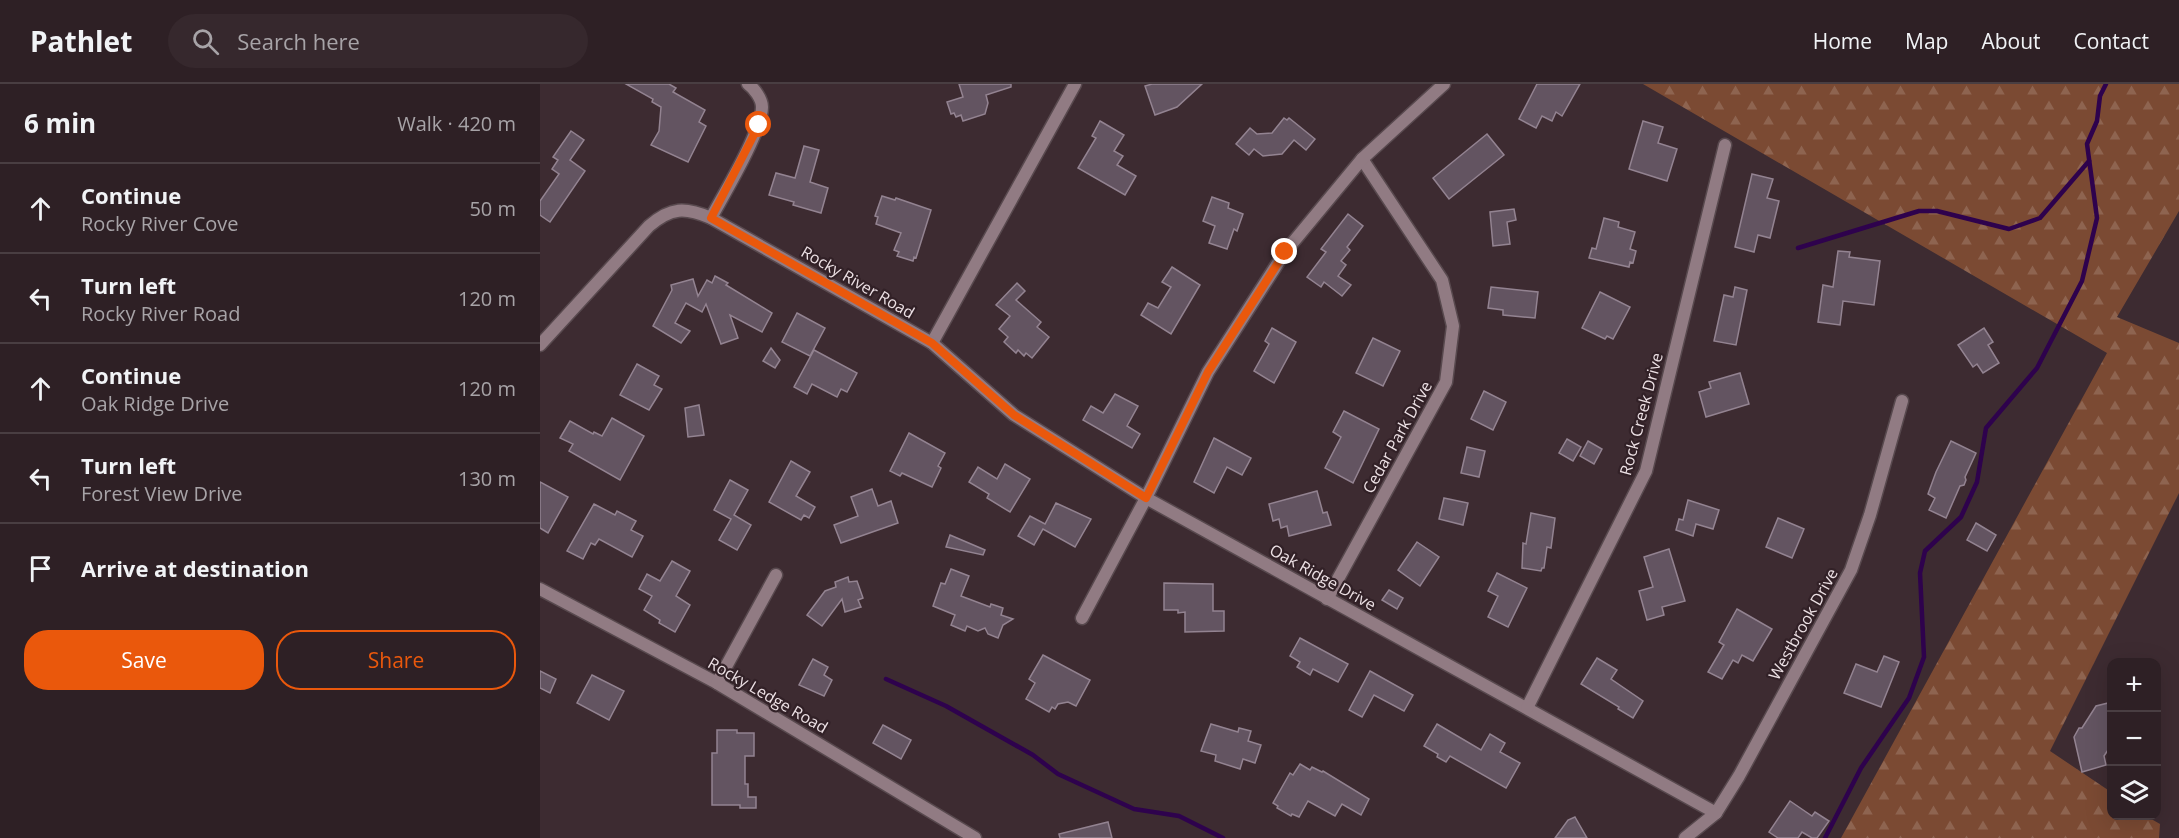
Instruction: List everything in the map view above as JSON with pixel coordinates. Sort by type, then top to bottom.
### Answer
[{"type":"street","points":[[711,218],[759,125],[762,105],[753,87],[748,84]]},
{"type":"street","points":[[932,343],[1075,84]]},
{"type":"street","points":[[1082,618],[1146,498],[1214,362],[1285,252],[1362,159],[1444,84]]},
{"type":"street","name":"Rock Creek Drive","points":[[1527,708],[1646,471],[1725,145]]},
{"type":"street","name":"Cedar Park Drive","points":[[1327,599],[1446,382],[1453,326],[1442,280],[1362,159]]},
{"type":"street","name":"Rocky River Road","points":[[540,345],[649,226],[661,216],[676,210],[693,210],[711,218],[932,343]]},
{"type":"street","name":"Oak Ridge Drive","points":[[932,343],[1014,415],[1146,498],[1716,813]]},
{"type":"street","name":"Westbrook Drive","points":[[1685,838],[1716,813],[1851,570],[1870,515],[1902,401]]},
{"type":"street","points":[[717,683],[776,575]]},
{"type":"street","name":"Rocky Ledge Road","points":[[540,589],[717,683],[975,838]]},
{"type":"green space","points":[[1643,84],[2179,84],[2179,211],[2117,317],[2179,343],[2179,493],[2050,751],[2107,789],[2107,820],[2153,820],[2160,824],[2159,838],[1841,838],[2107,353]]},
{"type":"building","points":[[626,84],[669,84],[676,88],[673,92],[705,110],[699,122],[706,126],[688,162],[651,145],[659,131],[661,107],[652,102],[653,99]]},
{"type":"building","points":[[959,84],[1011,84],[1011,87],[986,95],[988,103],[985,114],[963,121],[961,115],[956,117],[954,113],[951,114],[947,102],[963,97]]},
{"type":"building","points":[[1202,84],[1177,107],[1155,115],[1145,86]]},
{"type":"building","points":[[1537,84],[1580,84],[1562,116],[1556,112],[1552,121],[1542,116],[1536,128],[1519,119]]},
{"type":"building","points":[[1284,118],[1287,120],[1289,118],[1315,139],[1306,150],[1294,140],[1282,154],[1263,156],[1254,149],[1249,155],[1236,144],[1250,128],[1257,134],[1272,133]]},
{"type":"building","points":[[1100,121],[1124,135],[1114,151],[1123,156],[1117,165],[1136,176],[1125,195],[1078,168],[1096,138],[1092,136]]},
{"type":"building","points":[[1643,121],[1663,127],[1658,143],[1677,149],[1667,181],[1629,169]]},
{"type":"building","points":[[571,131],[584,140],[570,160],[585,171],[550,222],[540,215],[540,201],[559,174],[552,169],[558,160],[553,157]]},
{"type":"building","points":[[1487,134],[1504,155],[1449,199],[1433,178]]},
{"type":"building","points":[[804,146],[819,150],[810,182],[828,188],[821,213],[769,195],[776,173],[795,178]]},
{"type":"building","points":[[1752,174],[1773,179],[1767,198],[1779,201],[1770,238],[1758,235],[1754,252],[1735,247]]},
{"type":"building","points":[[882,196],[895,200],[896,198],[931,210],[916,258],[914,257],[913,261],[897,256],[899,252],[894,250],[901,233],[876,224],[878,217],[875,216]]},
{"type":"building","points":[[1212,197],[1229,203],[1228,208],[1243,214],[1237,231],[1234,229],[1227,249],[1209,243],[1215,226],[1203,221]]},
{"type":"building","points":[[1514,209],[1516,220],[1507,222],[1510,244],[1493,246],[1490,212]]},
{"type":"building","points":[[1348,214],[1363,226],[1347,247],[1350,250],[1341,261],[1346,265],[1338,276],[1351,285],[1342,296],[1324,282],[1321,287],[1307,277],[1326,252],[1321,249]]},
{"type":"building","points":[[1604,218],[1619,222],[1618,227],[1635,232],[1630,249],[1636,251],[1633,263],[1630,262],[1629,267],[1589,258],[1592,248],[1596,249]]},
{"type":"building","points":[[1838,251],[1850,252],[1849,257],[1880,261],[1874,305],[1843,301],[1840,325],[1818,322],[1823,285],[1833,287]]},
{"type":"building","points":[[1172,267],[1200,285],[1171,334],[1141,315],[1148,303],[1158,308],[1171,287],[1162,282]]},
{"type":"building","points":[[715,276],[772,313],[762,332],[730,315],[738,338],[721,344],[706,304],[702,312],[686,303],[675,323],[690,331],[681,343],[653,326],[672,290],[671,285],[693,279],[698,296],[707,280],[712,283]]},
{"type":"building","points":[[1017,283],[1025,291],[1016,300],[1041,322],[1037,327],[1049,337],[1032,358],[1026,353],[1024,356],[1018,350],[1016,353],[1004,342],[1008,337],[999,329],[1010,316],[996,305]]},
{"type":"building","points":[[1491,287],[1538,292],[1535,318],[1503,315],[1503,310],[1488,308]]},
{"type":"building","points":[[1735,287],[1747,290],[1736,345],[1714,341],[1724,295],[1733,297]]},
{"type":"building","points":[[1600,292],[1630,307],[1613,339],[1607,336],[1605,339],[1582,328]]},
{"type":"building","points":[[797,313],[825,328],[810,356],[782,342]]},
{"type":"building","points":[[1272,328],[1296,342],[1274,383],[1254,371],[1269,344],[1265,341]]},
{"type":"building","points":[[1984,328],[1993,342],[1988,345],[1999,363],[1983,373],[1977,364],[1973,367],[1958,345]]},
{"type":"building","points":[[1373,338],[1400,351],[1383,386],[1356,373]]},
{"type":"building","points":[[771,348],[780,360],[775,368],[763,361]]},
{"type":"building","points":[[814,350],[857,373],[847,392],[841,389],[837,397],[812,384],[807,394],[794,387]]},
{"type":"building","points":[[637,364],[659,376],[654,385],[662,389],[649,410],[620,395]]},
{"type":"building","points":[[1740,373],[1749,404],[1706,417],[1699,392],[1711,388],[1709,382]]},
{"type":"building","points":[[1484,391],[1506,402],[1493,430],[1471,419]]},
{"type":"building","points":[[1115,394],[1138,406],[1127,426],[1140,434],[1132,448],[1083,420],[1091,406],[1103,413]]},
{"type":"building","points":[[699,405],[704,435],[688,437],[685,408]]},
{"type":"building","points":[[1344,411],[1379,429],[1353,483],[1325,468],[1341,437],[1333,432]]},
{"type":"building","points":[[612,418],[644,436],[620,480],[569,451],[573,444],[560,438],[570,421],[593,434],[594,432],[602,436]]},
{"type":"building","points":[[909,433],[945,453],[938,466],[941,468],[932,487],[902,473],[900,476],[890,471]]},
{"type":"building","points":[[1214,438],[1251,458],[1242,475],[1227,467],[1214,493],[1194,482]]},
{"type":"building","points":[[1567,439],[1581,447],[1573,461],[1559,453]]},
{"type":"building","points":[[1588,441],[1602,449],[1594,464],[1580,456]]},
{"type":"building","points":[[1951,441],[1976,453],[1965,477],[1964,485],[1960,486],[1946,518],[1929,510],[1935,498],[1928,494]]},
{"type":"building","points":[[1467,447],[1485,451],[1479,477],[1461,473]]},
{"type":"building","points":[[791,461],[810,472],[796,496],[815,507],[809,518],[804,515],[801,520],[769,502]]},
{"type":"building","points":[[1005,464],[1030,479],[1010,512],[987,498],[989,494],[969,482],[978,467],[997,479]]},
{"type":"building","points":[[730,480],[748,490],[734,515],[751,525],[737,550],[719,540],[731,519],[714,510]]},
{"type":"building","points":[[540,482],[568,497],[548,533],[540,528]]},
{"type":"building","points":[[872,489],[878,506],[891,501],[898,523],[841,543],[834,525],[858,516],[851,497]]},
{"type":"building","points":[[1317,491],[1323,513],[1327,512],[1331,525],[1289,536],[1287,526],[1281,528],[1279,519],[1273,521],[1269,504]]},
{"type":"building","points":[[1444,498],[1468,503],[1463,525],[1439,519]]},
{"type":"building","points":[[1688,500],[1719,510],[1713,529],[1696,524],[1693,536],[1676,530],[1679,519],[1683,520]]},
{"type":"building","points":[[1056,503],[1091,519],[1075,547],[1043,529],[1034,545],[1018,536],[1030,516],[1045,524]]},
{"type":"building","points":[[594,504],[615,515],[617,511],[636,521],[631,530],[643,536],[632,557],[599,539],[595,545],[591,543],[583,559],[567,551]]},
{"type":"building","points":[[1531,513],[1555,518],[1551,548],[1547,547],[1544,568],[1541,571],[1522,568],[1523,543],[1526,544]]},
{"type":"building","points":[[1778,518],[1804,529],[1792,558],[1766,547]]},
{"type":"building","points":[[1976,523],[1996,535],[1987,551],[1967,540]]},
{"type":"building","points":[[950,535],[985,550],[983,555],[946,547]]},
{"type":"building","points":[[1417,542],[1439,557],[1420,586],[1398,570]]},
{"type":"building","points":[[1669,549],[1685,601],[1662,607],[1664,615],[1647,620],[1639,591],[1653,587],[1644,557]]},
{"type":"building","points":[[672,561],[690,571],[676,596],[690,605],[675,632],[659,623],[660,620],[644,610],[652,596],[639,589],[647,574],[660,581]]},
{"type":"building","points":[[951,569],[969,576],[961,596],[990,607],[991,604],[1003,608],[1001,615],[1013,619],[1003,625],[998,638],[988,634],[985,628],[978,631],[967,626],[965,631],[951,625],[955,615],[933,606],[941,583],[945,584]]},
{"type":"building","points":[[1497,573],[1527,588],[1508,627],[1488,617],[1498,596],[1488,591]]},
{"type":"building","points":[[848,577],[849,582],[857,581],[863,598],[858,600],[861,607],[845,612],[842,599],[822,626],[807,615],[825,591],[836,587],[835,582]]},
{"type":"building","points":[[1164,583],[1213,584],[1213,611],[1224,611],[1224,631],[1185,632],[1185,612],[1164,610]]},
{"type":"building","points":[[1389,590],[1403,598],[1397,609],[1382,600]]},
{"type":"building","points":[[1737,609],[1772,629],[1753,661],[1742,655],[1738,663],[1733,660],[1722,679],[1708,672],[1724,645],[1719,642]]},
{"type":"building","points":[[1300,638],[1348,664],[1338,682],[1313,669],[1310,675],[1297,667],[1300,662],[1290,656]]},
{"type":"building","points":[[1043,655],[1090,680],[1076,706],[1068,702],[1058,704],[1049,712],[1026,699],[1035,683],[1029,679]]},
{"type":"building","points":[[1884,656],[1899,662],[1881,707],[1844,693],[1856,664],[1877,672]]},
{"type":"building","points":[[1597,658],[1617,670],[1611,679],[1643,701],[1633,718],[1581,684]]},
{"type":"building","points":[[813,659],[828,667],[824,675],[832,680],[824,696],[799,685]]},
{"type":"building","points":[[540,671],[556,679],[550,693],[540,688]]},
{"type":"building","points":[[1370,671],[1413,695],[1404,711],[1374,695],[1362,717],[1349,710]]},
{"type":"building","points":[[592,675],[624,691],[609,720],[577,703]]},
{"type":"building","points":[[2107,703],[2107,752],[2104,756],[2106,765],[2082,772],[2074,737],[2096,706]]},
{"type":"building","points":[[1211,724],[1238,732],[1239,728],[1251,731],[1248,741],[1261,745],[1255,763],[1243,759],[1240,769],[1215,761],[1216,755],[1201,751]]},
{"type":"building","points":[[1437,724],[1481,750],[1490,734],[1505,743],[1500,752],[1520,763],[1506,788],[1450,756],[1446,762],[1424,746]]},
{"type":"building","points":[[883,725],[911,740],[901,759],[873,743]]},
{"type":"building","points":[[717,730],[754,733],[754,756],[745,756],[745,784],[748,784],[748,797],[756,797],[756,808],[740,808],[740,805],[712,805],[712,753],[717,753]]},
{"type":"building","points":[[1300,764],[1310,770],[1312,767],[1323,771],[1369,799],[1361,815],[1342,804],[1335,816],[1308,801],[1299,817],[1292,814],[1291,816],[1277,808],[1278,806],[1273,803],[1290,773],[1293,775]]},
{"type":"building","points":[[1790,801],[1812,816],[1815,812],[1829,821],[1817,838],[1812,838],[1802,832],[1798,838],[1778,838],[1769,832]]},
{"type":"building","points":[[1575,817],[1587,838],[1555,838],[1568,820]]},
{"type":"building","points":[[1108,822],[1112,838],[1060,838],[1059,834]]},
{"type":"waterway","points":[[1825,838],[1861,768],[1909,698],[1924,657],[1920,573],[1925,551],[1961,517],[1977,482],[1986,428],[2037,368],[2082,281],[2097,218],[2087,144],[2097,121],[2100,96],[2106,84]]},
{"type":"waterway","points":[[1798,248],[1919,211],[1937,211],[2009,229],[2040,218],[2089,161]]},
{"type":"waterway","points":[[886,679],[946,706],[1033,755],[1058,774],[1134,809],[1179,816],[1223,838]]},
{"type":"route","points":[[759,125],[711,218],[932,343],[1014,415],[1146,498],[1208,372],[1285,252]]}]
